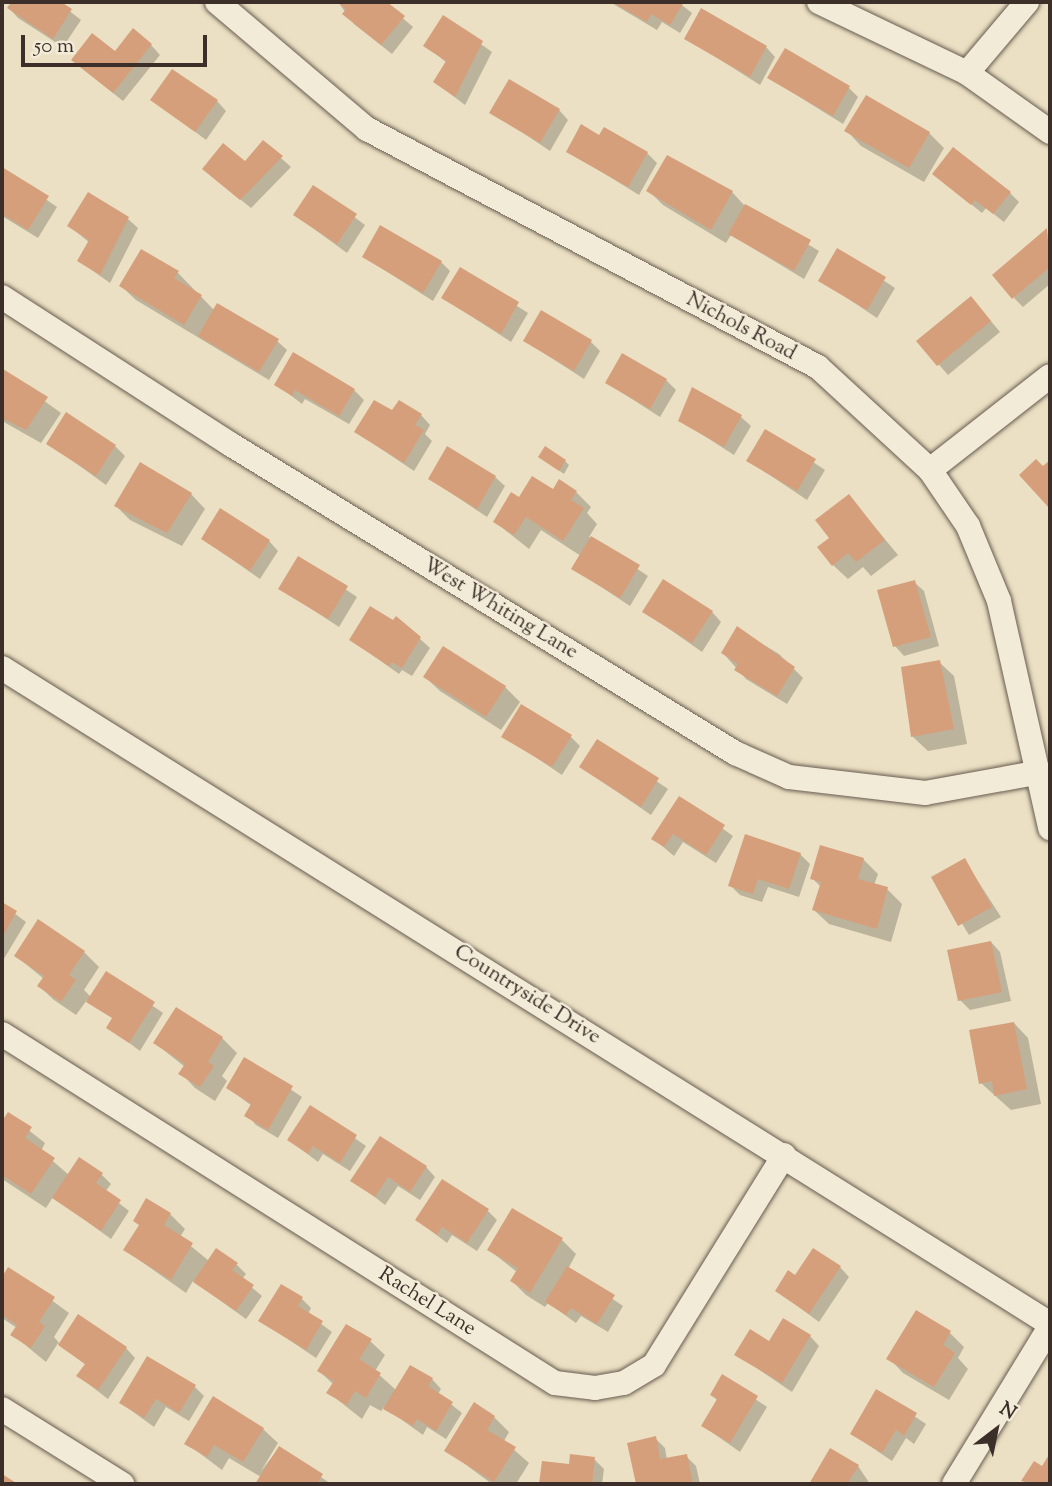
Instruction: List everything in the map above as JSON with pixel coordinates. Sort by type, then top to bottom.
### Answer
[{"type":"street","name":"Nichols Road","points":[[217,2],[367,129],[818,367],[930,470],[968,526],[999,601],[1040,772],[1050,828]]},
{"type":"street","points":[[819,2],[967,73],[1050,132]]},
{"type":"street","points":[[967,73],[1027,2]]},
{"type":"street","name":"West Whiting Lane","points":[[2,297],[242,451],[735,753],[789,776],[925,793],[1040,772]]},
{"type":"street","points":[[930,470],[1050,376]]},
{"type":"street","name":"Countryside Drive","points":[[2,668],[784,1155],[1050,1326]]},
{"type":"street","name":"Rachel Lane","points":[[2,1034],[555,1383],[595,1388],[624,1383],[654,1365],[784,1155]]},
{"type":"street","points":[[954,1484],[1050,1326]]},
{"type":"street","points":[[2,1409],[122,1484]]},
{"type":"building","points":[[11,2],[61,2],[72,9],[53,39],[7,8]]},
{"type":"building","points":[[337,2],[387,2],[405,16],[381,45],[342,14],[346,9]]},
{"type":"building","points":[[612,2],[684,2],[670,25],[651,14],[647,22]]},
{"type":"building","points":[[701,8],[767,46],[750,77],[684,39]]},
{"type":"building","points":[[443,15],[483,41],[455,97],[433,82],[446,61],[423,46]]},
{"type":"building","points":[[133,28],[152,44],[113,93],[71,60],[92,33],[115,51]]},
{"type":"building","points":[[785,48],[850,86],[833,116],[767,78]]},
{"type":"building","points":[[172,69],[218,100],[195,132],[150,100]]},
{"type":"building","points":[[509,79],[560,109],[540,143],[489,113]]},
{"type":"building","points":[[866,95],[930,132],[909,168],[844,131]]},
{"type":"building","points":[[581,124],[599,135],[604,127],[648,152],[628,187],[566,152]]},
{"type":"building","points":[[263,140],[283,156],[240,200],[202,169],[223,143],[245,161]]},
{"type":"building","points":[[953,147],[1011,192],[993,214],[975,200],[971,205],[932,174]]},
{"type":"building","points":[[667,155],[733,191],[711,230],[646,191]]},
{"type":"building","points":[[2,167],[49,196],[28,230],[2,214]]},
{"type":"building","points":[[313,185],[357,214],[337,244],[293,215]]},
{"type":"building","points":[[88,192],[129,217],[100,275],[77,261],[89,240],[67,226]]},
{"type":"building","points":[[745,204],[811,240],[794,271],[728,234]]},
{"type":"building","points":[[380,225],[442,261],[423,293],[362,257]]},
{"type":"building","points":[[1047,228],[1050,267],[1012,299],[992,275]]},
{"type":"building","points":[[837,248],[886,277],[867,310],[818,281]]},
{"type":"building","points":[[141,249],[179,271],[174,278],[202,295],[184,325],[119,286]]},
{"type":"building","points":[[460,267],[519,302],[501,334],[441,298]]},
{"type":"building","points":[[971,296],[991,321],[937,366],[916,341]]},
{"type":"building","points":[[217,303],[279,339],[259,372],[198,336]]},
{"type":"building","points":[[541,310],[592,340],[574,371],[523,341]]},
{"type":"building","points":[[293,352],[355,389],[339,416],[295,390],[292,396],[274,385]]},
{"type":"building","points":[[622,353],[667,379],[650,409],[605,383]]},
{"type":"building","points":[[3,369],[48,397],[26,430],[2,418]]},
{"type":"building","points":[[692,387],[742,415],[724,447],[678,421]]},
{"type":"building","points":[[374,400],[392,410],[399,400],[422,414],[415,425],[424,430],[404,463],[354,432]]},
{"type":"building","points":[[66,412],[116,445],[96,476],[46,444]]},
{"type":"building","points":[[765,429],[816,459],[797,491],[746,461]]},
{"type":"building","points":[[447,446],[496,476],[477,509],[428,479]]},
{"type":"building","points":[[545,446],[566,460],[559,471],[538,457]]},
{"type":"building","points":[[1036,459],[1043,466],[1050,460],[1050,509],[1019,475]]},
{"type":"building","points":[[140,462],[192,493],[167,533],[114,506]]},
{"type":"building","points":[[532,476],[553,489],[559,479],[577,491],[571,500],[584,508],[563,541],[526,517],[514,535],[493,522],[511,492],[519,497]]},
{"type":"building","points":[[849,494],[885,540],[856,562],[848,553],[832,566],[817,547],[829,538],[815,520]]},
{"type":"building","points":[[220,508],[270,540],[250,571],[201,539]]},
{"type":"building","points":[[591,536],[640,565],[620,598],[571,569]]},
{"type":"building","points":[[298,556],[348,586],[328,619],[278,589]]},
{"type":"building","points":[[663,579],[713,611],[692,643],[642,612]]},
{"type":"building","points":[[915,580],[931,637],[893,647],[877,590]]},
{"type":"building","points":[[370,606],[393,620],[396,616],[421,637],[402,668],[392,662],[389,666],[349,640]]},
{"type":"building","points":[[737,626],[795,667],[777,696],[734,670],[738,664],[721,653]]},
{"type":"building","points":[[443,646],[506,686],[486,717],[423,677]]},
{"type":"building","points":[[940,660],[954,729],[911,737],[901,667]]},
{"type":"building","points":[[521,704],[572,735],[552,767],[501,737]]},
{"type":"building","points":[[597,739],[659,778],[641,807],[579,767]]},
{"type":"building","points":[[679,796],[725,825],[706,855],[673,834],[664,847],[651,839]]},
{"type":"building","points":[[745,834],[801,853],[789,889],[758,879],[753,894],[728,886]]},
{"type":"building","points":[[820,845],[864,858],[858,879],[888,887],[877,929],[812,910],[821,882],[810,879]]},
{"type":"building","points":[[965,858],[992,907],[958,926],[931,877]]},
{"type":"building","points":[[2,902],[17,911],[2,937]]},
{"type":"building","points":[[38,919],[85,951],[69,975],[76,980],[61,1002],[37,986],[44,976],[14,956]]},
{"type":"building","points":[[991,941],[1002,992],[958,1001],[947,950]]},
{"type":"building","points":[[106,971],[155,1002],[129,1043],[106,1028],[112,1018],[86,1002]]},
{"type":"building","points":[[176,1007],[223,1037],[208,1062],[214,1066],[200,1087],[178,1074],[185,1064],[153,1043]]},
{"type":"building","points":[[1014,1022],[1027,1089],[994,1096],[992,1081],[979,1084],[969,1030]]},
{"type":"building","points":[[244,1057],[293,1086],[268,1130],[244,1116],[251,1104],[226,1088]]},
{"type":"building","points":[[310,1105],[357,1135],[340,1163],[313,1146],[308,1154],[287,1140]]},
{"type":"building","points":[[8,1112],[32,1127],[25,1138],[55,1158],[31,1194],[2,1175],[2,1121]]},
{"type":"building","points":[[380,1136],[427,1166],[410,1192],[388,1177],[375,1197],[350,1181]]},
{"type":"building","points":[[79,1157],[103,1173],[96,1183],[121,1200],[101,1231],[52,1198]]},
{"type":"building","points":[[442,1179],[489,1209],[467,1243],[442,1227],[437,1235],[415,1220]]},
{"type":"building","points":[[146,1198],[171,1213],[164,1225],[193,1243],[171,1280],[123,1250],[139,1225],[133,1221]]},
{"type":"building","points":[[512,1208],[563,1238],[530,1293],[510,1281],[518,1268],[487,1250]]},
{"type":"building","points":[[216,1248],[238,1263],[232,1270],[254,1285],[236,1311],[193,1282]]},
{"type":"building","points":[[813,1248],[841,1266],[809,1314],[775,1291],[788,1270],[795,1275]]},
{"type":"building","points":[[567,1266],[615,1295],[597,1324],[571,1308],[566,1315],[545,1302]]},
{"type":"building","points":[[8,1267],[55,1297],[39,1322],[45,1326],[31,1348],[10,1335],[17,1325],[2,1315],[2,1277]]},
{"type":"building","points":[[281,1284],[303,1297],[298,1306],[323,1321],[306,1350],[258,1321]]},
{"type":"building","points":[[916,1310],[951,1331],[943,1345],[955,1353],[934,1387],[886,1359]]},
{"type":"building","points":[[78,1314],[127,1347],[98,1390],[76,1376],[85,1364],[58,1345]]},
{"type":"building","points":[[783,1318],[811,1335],[782,1383],[734,1355],[750,1329],[769,1341]]},
{"type":"building","points":[[346,1324],[372,1339],[359,1359],[381,1373],[366,1398],[355,1391],[347,1405],[326,1393],[334,1381],[317,1371]]},
{"type":"building","points":[[147,1356],[196,1385],[179,1413],[156,1399],[144,1418],[119,1403]]},
{"type":"building","points":[[410,1365],[433,1378],[428,1386],[453,1402],[436,1431],[417,1419],[413,1426],[383,1409]]},
{"type":"building","points":[[722,1374],[758,1396],[730,1443],[701,1426],[717,1399],[710,1395]]},
{"type":"building","points":[[876,1389],[917,1413],[904,1436],[896,1430],[882,1453],[850,1434]]},
{"type":"building","points":[[213,1396],[264,1428],[243,1462],[214,1445],[207,1457],[184,1444]]},
{"type":"building","points":[[474,1402],[495,1416],[487,1430],[516,1447],[494,1482],[444,1451]]},
{"type":"building","points":[[656,1436],[660,1459],[687,1454],[693,1484],[636,1484],[627,1443]]},
{"type":"building","points":[[279,1446],[323,1474],[317,1484],[255,1484]]},
{"type":"building","points":[[830,1448],[859,1465],[847,1484],[809,1484]]},
{"type":"building","points":[[1050,1453],[1050,1484],[1021,1481],[1034,1461],[1042,1466]]},
{"type":"building","points":[[570,1454],[595,1457],[592,1484],[539,1484],[542,1461],[569,1464]]},
{"type":"building","points":[[2,1474],[18,1484],[2,1484]]}]
